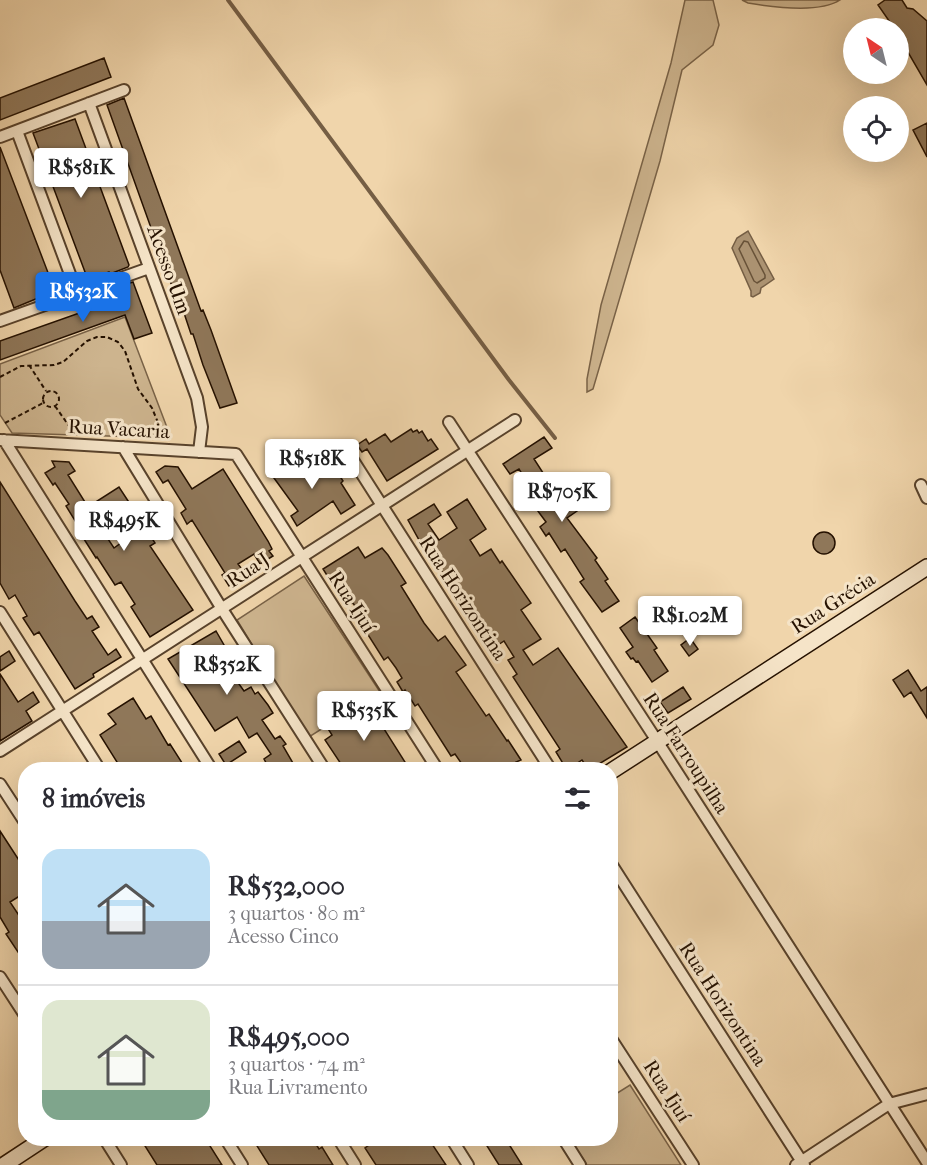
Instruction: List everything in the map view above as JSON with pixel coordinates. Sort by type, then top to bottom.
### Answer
[{"type":"main road","name":"Rua Grécia","points":[[618,767],[927,567]]},
{"type":"main road","points":[[4,1165],[33,1146]]},
{"type":"street","points":[[0,137],[124,90]]},
{"type":"street","name":"Acesso Um","points":[[89,103],[197,398],[202,427],[199,452]]},
{"type":"street","points":[[17,131],[78,293]]},
{"type":"street","points":[[1,318],[149,268]]},
{"type":"street","name":"Rua J","points":[[0,751],[515,420]]},
{"type":"street","name":"Rua Farroupilha","points":[[449,422],[927,1162]]},
{"type":"street","points":[[2,440],[207,762]]},
{"type":"street","name":"Rua Vacaria","points":[[2,440],[236,454]]},
{"type":"street","name":"Rua Horizontina","points":[[344,446],[546,762]]},
{"type":"street","points":[[123,447],[222,609],[320,762]]},
{"type":"street","name":"Rua Ijuí","points":[[236,454],[433,762]]},
{"type":"street","points":[[921,485],[927,498]]},
{"type":"street","points":[[0,612],[95,762]]},
{"type":"street","points":[[0,784],[18,812]]},
{"type":"street","name":"Rua Horizontina","points":[[618,875],[801,1164]]},
{"type":"street","points":[[0,977],[18,1005]]},
{"type":"street","name":"Rua Ijuí","points":[[618,1049],[693,1165]]},
{"type":"street","points":[[801,1164],[889,1104],[927,1094]]},
{"type":"street","points":[[109,1146],[121,1165]]},
{"type":"street","points":[[230,1146],[242,1165]]},
{"type":"street","points":[[343,1146],[355,1165]]},
{"type":"street","points":[[456,1146],[468,1165]]},
{"type":"street","points":[[568,1146],[580,1165]]},
{"type":"path","points":[[0,377],[21,366],[54,365],[63,362],[87,341],[97,337],[118,342],[125,351],[138,389],[152,408],[159,425],[158,431],[152,438]]},
{"type":"path","points":[[29,365],[46,391]]},
{"type":"path","points":[[52,390],[58,394],[59,401],[55,406],[50,407],[44,403],[43,396],[46,391],[52,390]]},
{"type":"path","points":[[6,423],[44,403]]},
{"type":"path","points":[[55,406],[75,435]]},
{"type":"shaded area","points":[[685,0],[713,0],[719,25],[713,45],[682,70],[660,161],[593,389],[587,392],[587,379],[601,305],[671,63]]},
{"type":"shaded area","points":[[742,0],[840,0],[820,7],[782,8]]},
{"type":"shaded area","points":[[125,317],[171,438],[12,433],[0,415],[0,364]]},
{"type":"shaded area","points":[[304,576],[380,692],[309,737],[237,620]]},
{"type":"shaded area","points":[[630,1085],[681,1165],[587,1165],[575,1146],[618,1146],[618,1093]]},
{"type":"water","points":[[748,231],[774,279],[753,297],[732,248],[737,238]]},
{"type":"building","points":[[885,0],[902,0],[907,8],[913,9],[927,21],[927,85],[909,54],[909,18],[887,18],[878,5]]},
{"type":"building","points":[[104,58],[111,77],[0,120],[0,98]]},
{"type":"building","points":[[124,98],[237,403],[220,408],[193,334],[191,334],[174,292],[107,105]]},
{"type":"building","points":[[75,119],[129,265],[110,274],[109,272],[88,280],[33,133]]},
{"type":"building","points":[[927,123],[927,157],[913,130]]},
{"type":"building","points":[[0,147],[55,291],[14,308],[0,270]]},
{"type":"building","points":[[133,282],[152,333],[134,339],[125,315],[0,360],[0,341],[119,299],[115,288]]},
{"type":"building","points":[[411,429],[413,432],[422,431],[428,441],[431,439],[438,449],[387,481],[367,449],[362,452],[357,445],[366,439],[369,444],[385,434],[391,442]]},
{"type":"building","points":[[544,437],[552,448],[534,459],[547,479],[545,482],[554,497],[565,490],[577,511],[567,518],[597,558],[595,560],[608,579],[605,581],[619,601],[602,612],[580,582],[584,579],[565,549],[561,552],[549,533],[546,536],[540,527],[546,522],[529,499],[527,493],[532,490],[519,469],[510,474],[503,464]]},
{"type":"building","points":[[294,460],[303,474],[323,461],[333,476],[338,473],[343,481],[341,483],[355,505],[341,514],[333,501],[297,526],[291,516],[298,511],[274,478],[276,476],[272,470]]},
{"type":"building","points":[[52,461],[69,462],[75,471],[68,475],[88,507],[119,487],[132,507],[127,509],[141,530],[145,527],[155,543],[150,546],[193,610],[150,637],[131,607],[135,604],[121,582],[115,585],[96,558],[66,506],[69,504],[45,473],[55,467]],"holes":[[[120,523],[129,537],[114,548],[104,533]]]},
{"type":"building","points":[[165,466],[178,467],[192,489],[223,469],[268,541],[272,549],[269,551],[273,556],[260,564],[254,554],[238,564],[244,572],[241,574],[243,577],[229,586],[222,575],[225,573],[192,520],[187,524],[181,513],[186,509],[168,480],[163,483],[156,472]]},
{"type":"building","points":[[0,482],[87,619],[92,616],[99,627],[92,631],[108,655],[116,649],[121,657],[93,674],[94,677],[75,689],[39,632],[34,635],[23,618],[27,616],[15,595],[9,599],[0,583]]},
{"type":"building","points":[[467,499],[486,529],[470,540],[480,556],[491,549],[531,603],[521,610],[541,639],[523,650],[533,665],[558,648],[627,747],[602,762],[583,762],[582,760],[562,762],[556,752],[560,749],[513,677],[517,674],[508,660],[514,657],[504,641],[498,645],[487,627],[482,630],[474,620],[432,557],[429,558],[408,520],[434,504],[441,515],[428,524],[439,540],[457,528],[447,512]]},
{"type":"building","points":[[824,532],[834,539],[835,543],[828,553],[824,554],[814,547],[813,543],[820,533]]},
{"type":"building","points":[[358,547],[365,558],[382,548],[406,583],[401,586],[424,623],[438,641],[445,636],[466,665],[456,672],[486,716],[489,714],[521,760],[516,762],[460,762],[455,754],[451,756],[418,704],[415,706],[405,690],[403,692],[397,682],[402,678],[388,657],[384,660],[365,630],[369,628],[353,603],[350,605],[333,579],[330,580],[323,569]]},
{"type":"building","points":[[664,605],[676,621],[669,626],[657,610]]},
{"type":"building","points":[[635,617],[657,648],[654,650],[668,671],[652,682],[638,661],[631,659],[626,652],[633,647],[620,628]]},
{"type":"building","points":[[216,631],[228,652],[219,656],[244,691],[251,687],[255,694],[258,692],[268,705],[273,713],[262,720],[275,739],[280,736],[286,744],[283,746],[292,762],[266,762],[264,759],[271,754],[257,733],[249,738],[237,717],[215,731],[168,659]]},
{"type":"building","points":[[690,638],[698,649],[689,656],[681,645]]},
{"type":"building","points":[[9,651],[15,661],[0,671],[0,657]]},
{"type":"building","points":[[908,670],[921,691],[927,687],[927,718],[911,692],[904,697],[893,680]]},
{"type":"building","points":[[0,674],[18,702],[33,692],[39,702],[26,711],[32,721],[0,741]]},
{"type":"building","points":[[683,687],[691,699],[668,713],[660,702]]},
{"type":"building","points":[[133,698],[146,719],[151,716],[168,745],[170,744],[181,762],[117,762],[100,735],[116,724],[108,714]]},
{"type":"building","points":[[371,698],[376,707],[372,710],[405,762],[340,762],[325,740],[332,735],[327,727]]},
{"type":"building","points":[[239,741],[246,752],[231,762],[224,762],[219,754]]},
{"type":"building","points":[[0,831],[18,859],[18,897],[10,902],[18,914],[18,952],[6,934],[9,932],[0,917]]},
{"type":"building","points":[[145,1146],[210,1146],[222,1165],[157,1165]]},
{"type":"building","points":[[257,1146],[317,1146],[319,1149],[322,1147],[333,1165],[269,1165]]},
{"type":"building","points":[[368,1146],[433,1146],[446,1165],[376,1165],[365,1148]]},
{"type":"building","points":[[487,1146],[510,1146],[522,1165],[499,1165]]},
{"type":"waterway","points":[[228,0],[509,380],[555,438]]}]
